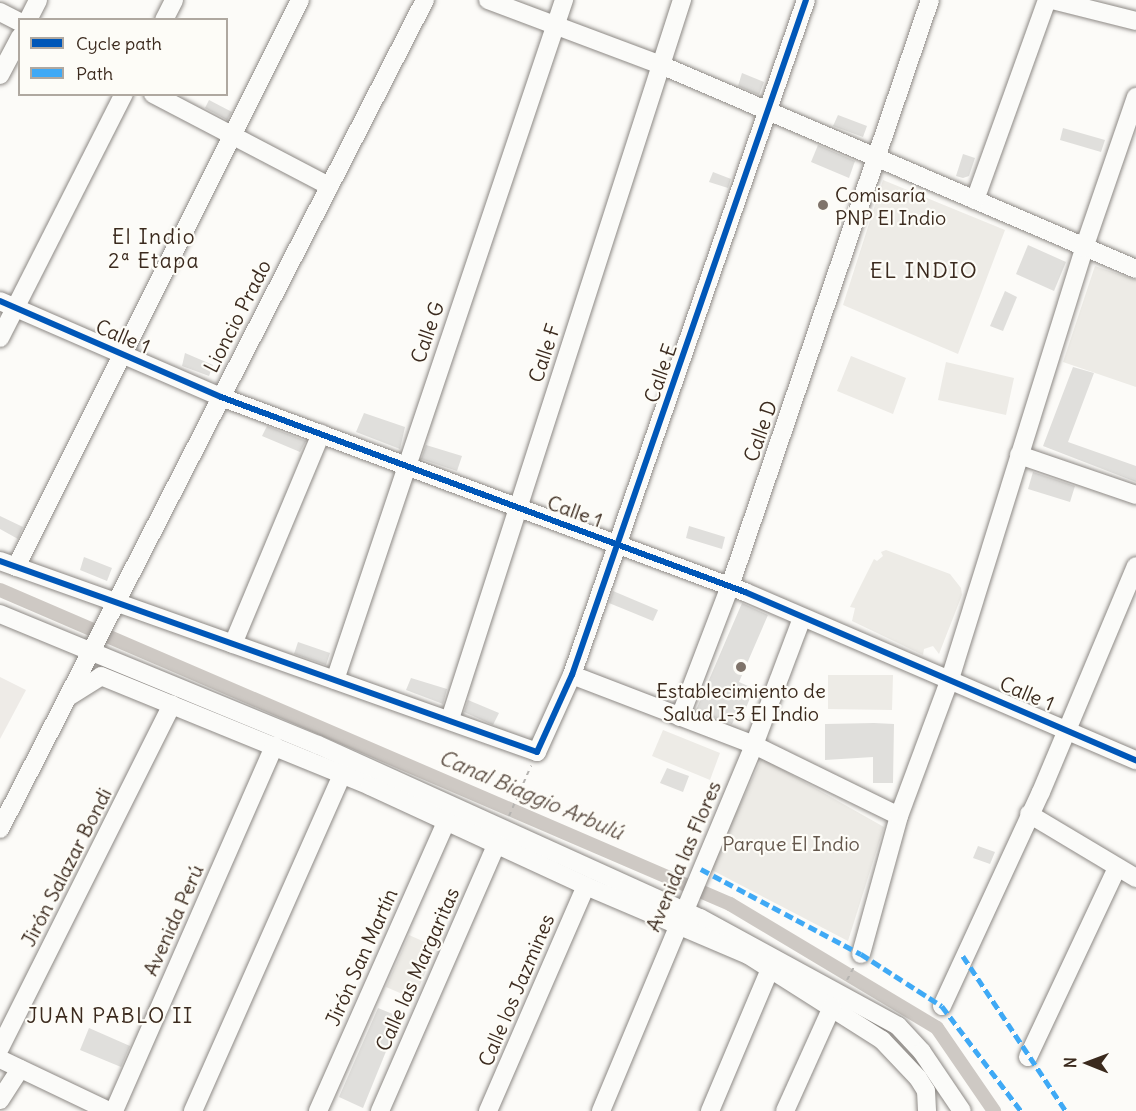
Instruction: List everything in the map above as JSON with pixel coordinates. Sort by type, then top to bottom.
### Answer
[{"type":"street","points":[[29,18],[38,0]]},
{"type":"street","points":[[165,18],[174,0]]},
{"type":"street","points":[[300,0],[124,355],[8,564],[112,609],[233,644],[450,719],[537,752]]},
{"type":"street","name":"Lioncio Prado","points":[[0,829],[425,0]]},
{"type":"street","points":[[488,0],[661,65],[1136,269]]},
{"type":"street","name":"Calle G","points":[[335,680],[564,0]]},
{"type":"street","name":"Calle F","points":[[450,719],[682,0]]},
{"type":"street","name":"Calle E","points":[[537,752],[572,675],[619,544],[806,0]]},
{"type":"street","name":"Calle D","points":[[680,717],[730,586],[878,158],[930,0]]},
{"type":"street","points":[[975,200],[1047,0]]},
{"type":"street","points":[[1052,0],[1136,21]]},
{"type":"street","points":[[0,12],[18,21]]},
{"type":"street","points":[[0,75],[18,41]]},
{"type":"street","points":[[0,338],[8,304],[123,96]]},
{"type":"street","points":[[157,96],[329,186]]},
{"type":"street","points":[[860,958],[899,816],[950,679],[1084,248],[1136,97]]},
{"type":"street","name":"Calle 1","points":[[8,304],[221,397],[730,586],[1136,760]]},
{"type":"street","points":[[233,644],[321,434]]},
{"type":"street","points":[[1019,455],[1136,495]]},
{"type":"street","points":[[942,1006],[1068,729],[1136,566]]},
{"type":"street","points":[[0,614],[94,645],[548,847],[683,914],[882,1040],[918,1078],[928,1108]]},
{"type":"street","name":"Avenida las Flores","points":[[601,1111],[754,746],[802,618]]},
{"type":"street","points":[[572,675],[754,746],[899,816]]},
{"type":"street","points":[[68,697],[101,676],[342,774],[586,886],[700,918],[898,1026],[922,1052],[962,1111]]},
{"type":"street","name":"Jirón Salazar Bondi","points":[[0,1048],[172,705]]},
{"type":"street","name":"Avenida Perú","points":[[114,1111],[274,747]]},
{"type":"street","points":[[193,1111],[342,774]]},
{"type":"street","points":[[1029,814],[1136,878]]},
{"type":"street","name":"Jirón San Martín","points":[[318,1111],[446,822]]},
{"type":"street","name":"Calle las Margaritas","points":[[380,1111],[496,846]]},
{"type":"street","points":[[1028,1057],[1117,868]]},
{"type":"street","name":"Calle los Jazmines","points":[[488,1111],[586,886]]},
{"type":"street","points":[[710,1111],[770,969]]},
{"type":"street","points":[[784,1111],[832,1007]]},
{"type":"street","points":[[0,1059],[109,1111]]},
{"type":"street","points":[[0,1100],[20,1069]]},
{"type":"path","points":[[506,823],[537,752]]},
{"type":"path","points":[[842,988],[860,958]]},
{"type":"shaded area","points":[[0,677],[26,690],[0,739]]},
{"type":"green space","points":[[883,180],[1005,230],[958,354],[843,305]]},
{"type":"green space","points":[[1095,266],[1136,280],[1136,387],[1063,362]]},
{"type":"green space","points":[[851,356],[906,378],[893,414],[837,391]]},
{"type":"green space","points":[[946,362],[1014,378],[1006,415],[938,400]]},
{"type":"green space","points":[[886,550],[950,574],[961,588],[962,595],[939,654],[933,646],[924,649],[923,655],[852,621],[855,608],[850,607],[874,559],[877,561],[883,556],[881,552]]},
{"type":"green space","points":[[828,675],[893,675],[892,710],[828,709]]},
{"type":"green space","points":[[663,730],[720,753],[710,780],[652,756]]},
{"type":"green space","name":"Parque El Indio","points":[[762,758],[884,827],[848,941],[710,869]]},
{"type":"green space","points":[[409,935],[436,947],[414,999],[386,987]]},
{"type":"building","points":[[742,73],[764,82],[759,95],[738,86]]},
{"type":"building","points":[[209,100],[232,112],[227,120],[205,108]]},
{"type":"building","points":[[838,115],[867,126],[863,137],[833,126]]},
{"type":"building","points":[[1063,128],[1105,140],[1101,152],[1060,140]]},
{"type":"building","points":[[818,145],[855,161],[849,178],[811,162]]},
{"type":"building","points":[[963,154],[975,158],[969,176],[963,178],[956,176]]},
{"type":"building","points":[[713,172],[731,179],[728,188],[709,182]]},
{"type":"building","points":[[1028,245],[1066,262],[1054,291],[1016,274]]},
{"type":"building","points":[[1005,291],[1017,297],[1003,331],[990,326]]},
{"type":"building","points":[[185,353],[213,365],[209,376],[182,366]]},
{"type":"building","points":[[1073,367],[1094,373],[1068,442],[1136,466],[1136,482],[1043,446]]},
{"type":"building","points":[[364,413],[405,427],[400,449],[356,432]]},
{"type":"building","points":[[267,426],[306,441],[300,452],[262,436]]},
{"type":"building","points":[[426,445],[462,456],[457,471],[421,459]]},
{"type":"building","points":[[1033,472],[1075,486],[1070,502],[1028,489]]},
{"type":"building","points":[[0,516],[23,527],[18,539],[0,529]]},
{"type":"building","points":[[689,526],[725,537],[722,549],[686,538]]},
{"type":"building","points":[[84,557],[112,568],[107,581],[80,570]]},
{"type":"building","points":[[613,591],[658,610],[653,621],[609,603]]},
{"type":"building","points":[[742,603],[768,615],[739,682],[748,686],[744,695],[750,698],[740,723],[734,720],[732,724],[696,710]]},
{"type":"building","points":[[298,642],[330,653],[326,665],[294,654]]},
{"type":"building","points":[[411,678],[447,689],[443,704],[406,690]]},
{"type":"building","points":[[468,700],[499,713],[493,725],[464,712]]},
{"type":"building","points":[[825,724],[894,724],[893,783],[873,783],[873,757],[825,760]]},
{"type":"building","points":[[667,768],[689,776],[683,792],[660,783]]},
{"type":"building","points":[[978,846],[995,852],[990,864],[973,858]]},
{"type":"building","points":[[378,1008],[400,1017],[363,1108],[339,1097]]},
{"type":"building","points":[[89,1028],[130,1046],[121,1067],[80,1050]]},
{"type":"waterway","name":"Canal Biaggio Arbulú","points":[[0,590],[730,904],[937,1028],[994,1111]]},
{"type":"marked path","points":[[701,869],[861,954],[942,1006],[1021,1111]]},
{"type":"marked path","points":[[963,956],[1066,1111]]},
{"type":"cycle path","points":[[0,561],[537,752],[572,675],[806,0]]},
{"type":"cycle path","points":[[0,301],[221,397],[745,592],[1136,760]]},
{"type":"place","name":"Comisaría PNP El Indio","points":[[823,205]]},
{"type":"place","name":"Establecimiento de Salud I-3 El Indio","points":[[741,667]]},
{"type":"district","name":"El Indio 2ª Etapa","points":[[154,249]]},
{"type":"district","name":"EL INDIO","points":[[924,271]]},
{"type":"district","name":"JUAN PABLO II","points":[[110,1016]]}]
